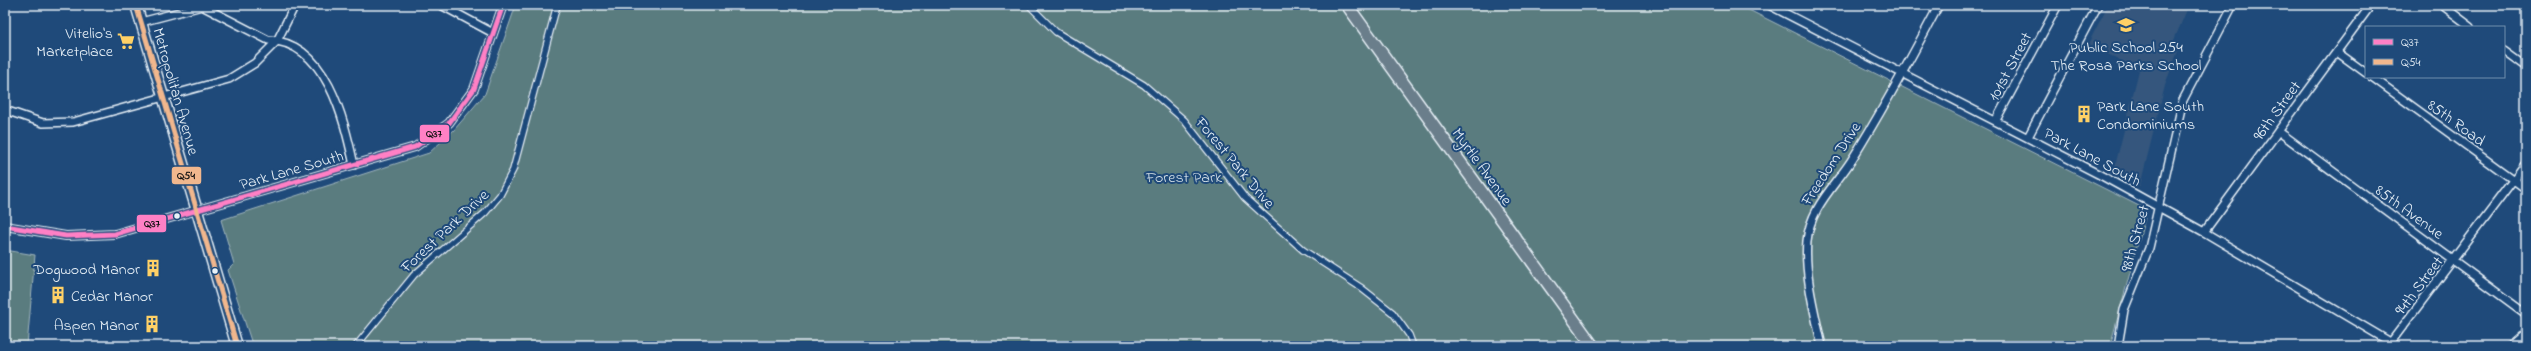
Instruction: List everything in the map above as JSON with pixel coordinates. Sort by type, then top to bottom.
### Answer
[{"type":"main road","name":"Metropolitan Avenue","points":[[136,5],[237,346]]},
{"type":"main road","name":"Myrtle Avenue","points":[[1347,5],[1593,346]]},
{"type":"street","points":[[5,110],[43,123],[73,122],[229,79],[255,63],[277,40],[295,5]]},
{"type":"street","points":[[441,5],[493,33]]},
{"type":"street","name":"Park Lane South","points":[[5,226],[45,234],[90,236],[122,232],[415,147],[449,123],[474,89],[503,5]]},
{"type":"street","name":"Forest Park Drive","points":[[356,346],[414,275],[472,226],[500,195],[512,170],[557,5]]},
{"type":"street","name":"Forest Park Drive","points":[[1029,5],[1056,32],[1144,85],[1184,120],[1245,198],[1303,250],[1360,287],[1393,313],[1409,335],[1413,346]]},
{"type":"street","name":"Park Lane South","points":[[1769,5],[1902,74],[1996,120],[2204,232],[2392,345]]},
{"type":"street","name":"Freedom Drive","points":[[1822,346],[1806,259],[1807,241],[1811,219],[1819,204],[1850,161],[1902,74],[1939,5]]},
{"type":"street","name":"101st Street","points":[[1996,120],[2058,5]]},
{"type":"street","points":[[2028,137],[2098,5]]},
{"type":"street","name":"98th Street","points":[[2118,346],[2124,310],[2149,248],[2183,100],[2233,5]]},
{"type":"street","name":"96th Street","points":[[2204,232],[2371,5]]},
{"type":"street","points":[[2442,5],[2470,26]]},
{"type":"street","points":[[141,22],[202,6],[268,40],[277,40],[298,50],[312,62],[330,85],[345,124],[354,165]]},
{"type":"street","points":[[2337,52],[2365,72]]},
{"type":"street","points":[[2505,52],[2526,67]]},
{"type":"street","name":"85th Road","points":[[2373,78],[2526,189]]},
{"type":"street","name":"85th Avenue","points":[[2278,131],[2526,314]]},
{"type":"street","name":"94th Street","points":[[2392,345],[2526,163]]},
{"type":"street","points":[[2510,346],[2526,332]]},
{"type":"shaded area","points":[[2108,5],[2189,5],[2171,47],[2178,51],[2166,82],[2140,186],[2114,170],[2139,70],[2088,44]]},
{"type":"green space","name":"Forest Park","points":[[516,5],[1739,5],[2147,210],[2110,346],[248,346],[252,344],[228,270],[234,264],[221,220],[429,153],[454,130],[485,94]]},
{"type":"green space","points":[[5,250],[35,255],[27,346],[5,346]]},
{"type":"transit line","name":"Q54","points":[[136,5],[237,346]]},
{"type":"transit line","name":"Q37","points":[[5,226],[66,236],[115,234],[415,147],[449,123],[474,89],[503,5]]},
{"type":"place","name":"Public School 254 The Rosa Parks School","points":[[2126,25]]},
{"type":"place","name":"Vitelio's Marketplace","points":[[126,41]]},
{"type":"place","name":"Park Lane South Condominiums","points":[[2084,114]]},
{"type":"place","name":"Dogwood Manor","points":[[153,268]]},
{"type":"place","name":"Cedar Manor","points":[[58,295]]},
{"type":"place","name":"Aspen Manor","points":[[152,324]]}]
